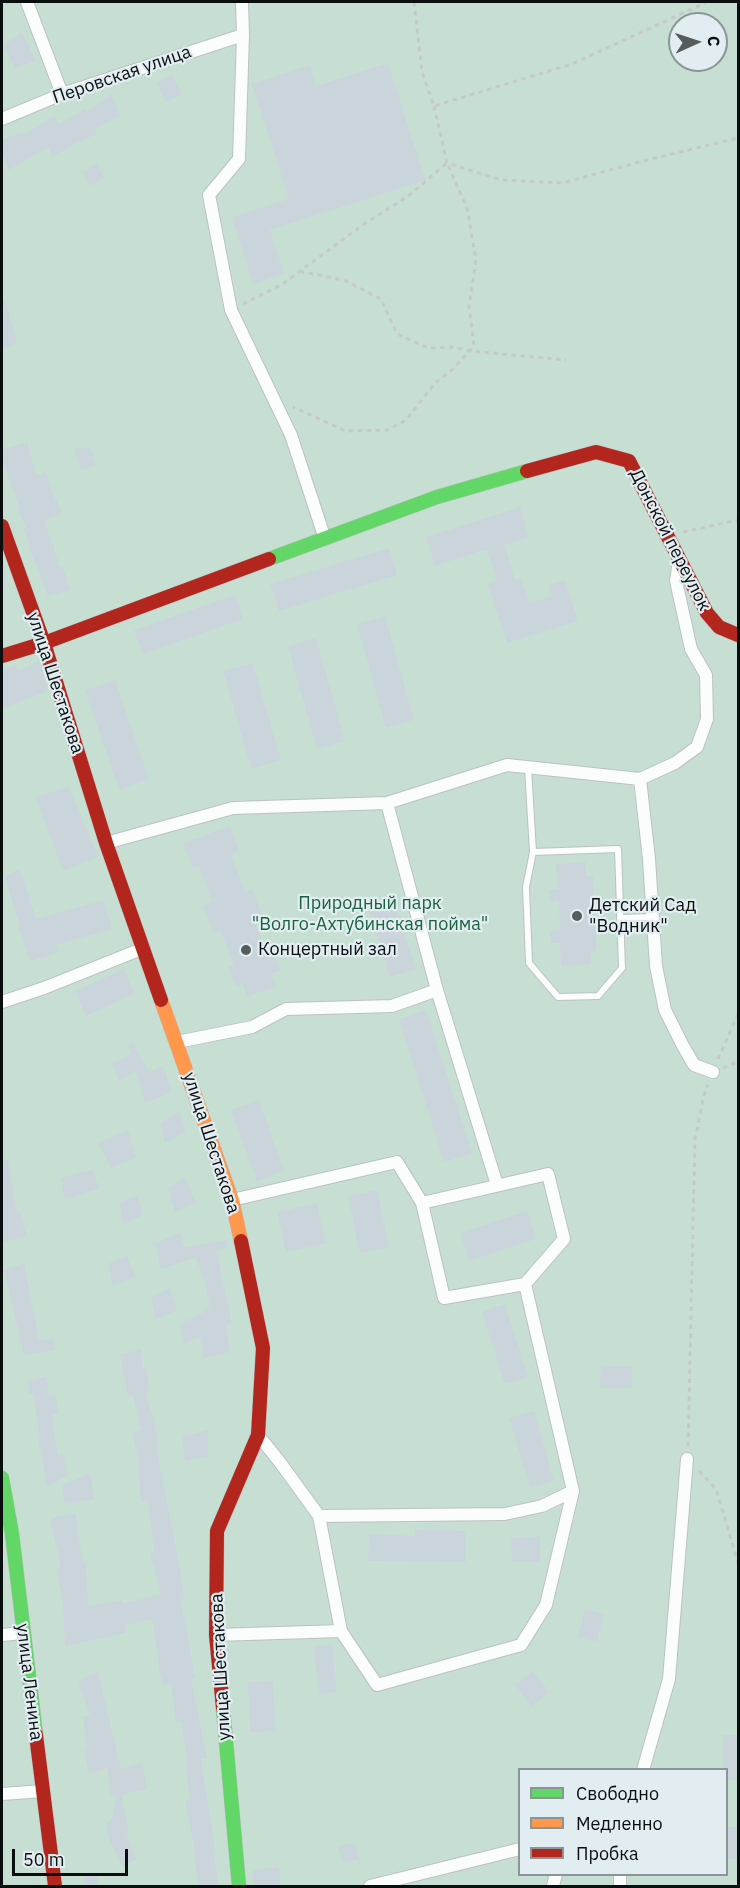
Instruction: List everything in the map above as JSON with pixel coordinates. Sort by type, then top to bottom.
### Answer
[{"type":"street","points":[[27,2],[62,94]]},
{"type":"street","points":[[2,656],[44,643],[325,539],[291,435],[231,310],[209,195],[239,159],[242,2]]},
{"type":"street","name":"Перовская улица","points":[[2,119],[62,94],[243,35]]},
{"type":"street","name":"Донской переулок","points":[[325,539],[437,497],[596,452],[629,461],[679,561],[713,622],[722,631],[738,635]]},
{"type":"street","name":"улица Шестакова","points":[[2,526],[44,643],[106,843],[232,1200],[263,1348],[258,1435],[217,1531],[216,1635],[239,1887]]},
{"type":"street","points":[[106,843],[233,808],[387,803],[507,765],[640,779],[675,764],[697,747],[707,719],[706,675],[691,650],[676,581],[679,561]]},
{"type":"street","points":[[640,779],[649,859],[656,966],[665,1010],[694,1065],[713,1072]]},
{"type":"street","points":[[387,803],[437,990],[497,1185]]},
{"type":"street","points":[[2,1002],[44,988],[144,948]]},
{"type":"street","points":[[177,1042],[252,1027],[286,1009],[392,1006],[437,990]]},
{"type":"street","points":[[232,1200],[397,1162],[422,1203],[444,1298],[525,1284],[564,1239],[548,1174],[422,1203]]},
{"type":"street","points":[[258,1435],[319,1516],[341,1631],[377,1685],[521,1645],[546,1605],[573,1491],[525,1284]]},
{"type":"street","points":[[644,1768],[669,1679],[687,1459]]},
{"type":"street","name":"улица Ленина","points":[[2,1478],[12,1534],[56,1887]]},
{"type":"street","points":[[319,1516],[505,1514],[542,1506],[573,1491]]},
{"type":"street","points":[[216,1635],[341,1631]]},
{"type":"street","points":[[2,1635],[23,1633]]},
{"type":"street","points":[[2,1794],[43,1791]]},
{"type":"street","points":[[370,1887],[518,1850]]},
{"type":"lane","points":[[528,768],[532,852],[526,887],[529,963],[558,997],[598,996],[622,968],[618,849],[532,852]]},
{"type":"lane","points":[[620,918],[652,917]]},
{"type":"path","points":[[274,399],[346,431],[388,430],[406,420],[435,383],[453,369],[474,346],[469,306],[476,260],[467,208],[447,163],[434,106],[422,72],[414,2]]},
{"type":"path","points":[[434,106],[572,64],[707,2]]},
{"type":"path","points":[[447,163],[501,180],[562,183],[738,138]]},
{"type":"path","points":[[231,310],[281,285],[364,224],[407,197],[447,163]]},
{"type":"path","points":[[300,271],[346,280],[381,299],[397,334],[428,348],[453,347],[470,351],[566,360]]},
{"type":"path","points":[[666,535],[738,520]]},
{"type":"path","points":[[738,1014],[704,1095],[695,1139],[687,1459],[716,1489],[738,1563]]},
{"type":"green space","name":"Природный парк \"Волго-Ахтубинская пойма\"","points":[[2,2],[738,2],[738,1886],[2,1886]]},
{"type":"building","points":[[22,32],[35,61],[15,68],[4,45]]},
{"type":"building","points":[[388,63],[425,180],[270,230],[284,274],[253,284],[232,217],[289,199],[252,84],[310,65],[316,86]]},
{"type":"building","points":[[172,75],[182,94],[166,102],[156,83]]},
{"type":"building","points":[[111,94],[120,116],[95,129],[97,134],[52,156],[49,147],[9,170],[2,152],[2,140],[22,132],[24,135],[55,115],[58,124],[86,109],[87,112]]},
{"type":"building","points":[[97,163],[104,178],[89,186],[83,172]]},
{"type":"building","points":[[5,300],[17,343],[2,350],[2,301]]},
{"type":"building","points":[[27,442],[36,475],[46,472],[61,514],[44,520],[52,545],[54,545],[59,568],[63,566],[70,590],[48,596],[31,551],[24,528],[26,527],[17,508],[19,507],[2,458],[2,450]]},
{"type":"building","points":[[90,447],[96,465],[81,470],[74,449]]},
{"type":"building","points":[[520,507],[529,537],[504,545],[515,580],[521,578],[529,603],[552,596],[549,585],[565,580],[578,621],[507,643],[488,584],[497,581],[487,549],[435,566],[426,537]]},
{"type":"building","points":[[389,548],[397,575],[279,611],[270,584]]},
{"type":"building","points":[[235,595],[243,619],[143,654],[134,630]]},
{"type":"building","points":[[385,616],[414,720],[386,728],[357,624]]},
{"type":"building","points":[[316,638],[345,741],[317,749],[288,646]]},
{"type":"building","points":[[39,661],[48,691],[2,709],[2,670],[16,665],[18,671]]},
{"type":"building","points":[[253,663],[281,760],[251,769],[223,671]]},
{"type":"building","points":[[115,680],[149,779],[119,789],[85,690]]},
{"type":"building","points":[[69,786],[98,857],[63,871],[36,797]]},
{"type":"building","points":[[230,826],[239,851],[231,854],[245,892],[252,889],[263,918],[254,921],[266,951],[272,949],[280,971],[271,974],[276,986],[247,997],[243,984],[236,987],[228,967],[234,965],[221,931],[214,934],[203,906],[212,902],[199,866],[193,868],[183,843]]},
{"type":"building","name":"Детский Сад \"Водник\"","points":[[586,862],[586,876],[593,875],[596,951],[591,951],[591,964],[561,966],[560,943],[551,943],[550,931],[560,930],[559,901],[550,902],[549,890],[558,889],[556,864]]},
{"type":"building","points":[[20,869],[36,919],[104,900],[112,929],[56,945],[59,952],[30,961],[5,876]]},
{"type":"building","points":[[393,899],[416,969],[390,977],[368,907]]},
{"type":"building","points":[[124,969],[134,994],[86,1016],[75,991]]},
{"type":"building","points":[[426,1010],[472,1153],[444,1162],[399,1019]]},
{"type":"building","points":[[133,1042],[149,1072],[163,1066],[172,1092],[145,1103],[136,1071],[119,1081],[112,1063],[131,1054],[128,1044]]},
{"type":"building","points":[[259,1100],[284,1171],[257,1181],[231,1110]]},
{"type":"building","points":[[179,1111],[186,1132],[165,1143],[160,1124]]},
{"type":"building","points":[[128,1130],[136,1158],[111,1168],[98,1143]]},
{"type":"building","points":[[2,1160],[8,1160],[17,1213],[20,1212],[27,1236],[4,1242],[2,1230]]},
{"type":"building","points":[[93,1170],[99,1189],[65,1199],[60,1178]]},
{"type":"building","points":[[185,1177],[196,1203],[175,1212],[168,1188]]},
{"type":"building","points":[[377,1190],[389,1247],[360,1253],[348,1196]]},
{"type":"building","points":[[137,1195],[143,1215],[124,1224],[119,1203]]},
{"type":"building","points":[[317,1203],[326,1243],[286,1252],[277,1212]]},
{"type":"building","points":[[527,1211],[536,1239],[469,1261],[460,1233]]},
{"type":"building","points":[[180,1233],[185,1248],[226,1240],[228,1247],[216,1251],[232,1323],[226,1325],[230,1352],[204,1358],[200,1337],[184,1344],[180,1324],[204,1312],[204,1309],[210,1306],[196,1258],[161,1269],[155,1243]]},
{"type":"building","points":[[127,1255],[135,1277],[113,1286],[108,1264]]},
{"type":"building","points":[[24,1263],[39,1340],[53,1339],[54,1350],[24,1355],[4,1270]]},
{"type":"building","points":[[170,1288],[177,1311],[156,1319],[151,1297]]},
{"type":"building","points":[[505,1304],[528,1377],[505,1384],[482,1312]]},
{"type":"building","points":[[141,1349],[143,1369],[146,1368],[149,1390],[145,1392],[155,1425],[159,1450],[157,1451],[182,1580],[184,1600],[181,1601],[195,1678],[191,1679],[207,1758],[201,1759],[219,1887],[198,1887],[193,1840],[185,1801],[190,1800],[181,1721],[176,1722],[171,1683],[163,1685],[152,1619],[125,1625],[126,1633],[65,1646],[63,1601],[56,1569],[61,1567],[50,1519],[75,1513],[83,1562],[86,1561],[88,1606],[122,1600],[122,1604],[161,1594],[150,1553],[154,1552],[148,1500],[141,1502],[138,1466],[140,1465],[132,1433],[141,1430],[133,1396],[128,1397],[120,1355]]},
{"type":"building","points":[[601,1366],[632,1366],[632,1388],[600,1388]]},
{"type":"building","points":[[47,1376],[49,1396],[55,1394],[59,1413],[52,1415],[58,1456],[63,1453],[68,1476],[46,1486],[44,1464],[38,1442],[40,1440],[34,1393],[29,1394],[28,1382]]},
{"type":"building","points":[[534,1411],[554,1481],[530,1488],[509,1418]]},
{"type":"building","points":[[208,1430],[208,1457],[185,1460],[182,1437]]},
{"type":"building","points":[[90,1473],[94,1499],[65,1504],[62,1485]]},
{"type":"building","points":[[415,1530],[466,1531],[466,1562],[368,1561],[369,1534],[415,1536]]},
{"type":"building","points":[[540,1537],[540,1562],[512,1562],[511,1538]]},
{"type":"building","points":[[585,1609],[604,1614],[597,1642],[578,1637]]},
{"type":"building","points":[[332,1644],[337,1692],[319,1694],[314,1646]]},
{"type":"building","points":[[533,1671],[549,1692],[531,1706],[515,1685]]},
{"type":"building","points":[[98,1672],[121,1769],[142,1763],[147,1789],[121,1795],[129,1830],[126,1831],[136,1859],[122,1867],[109,1838],[106,1823],[112,1819],[116,1796],[111,1797],[107,1768],[89,1773],[84,1750],[87,1749],[83,1716],[90,1715],[78,1681]]},
{"type":"building","points":[[273,1681],[275,1731],[250,1732],[248,1682]]},
{"type":"building","points":[[723,1735],[738,1735],[738,1780],[728,1780],[728,1768],[723,1768]]},
{"type":"building","points":[[728,1827],[738,1827],[738,1859],[728,1859]]},
{"type":"building","points":[[355,1843],[359,1859],[342,1863],[338,1846]]},
{"type":"building","points":[[279,1867],[281,1887],[254,1887],[252,1871]]},
{"type":"building","points":[[97,1874],[98,1887],[84,1887],[83,1875]]},
{"type":"traffic: fast","points":[[269,559],[437,497],[527,471]]},
{"type":"traffic: fast","points":[[2,1478],[12,1534],[36,1735]]},
{"type":"traffic: fast","points":[[223,1708],[239,1886]]},
{"type":"traffic: slow","points":[[161,1000],[232,1200],[241,1241]]},
{"type":"traffic: jam","points":[[527,471],[596,452],[629,461],[707,613],[719,627],[738,635]]},
{"type":"traffic: jam","points":[[2,526],[44,643],[106,843],[161,1000]]},
{"type":"traffic: jam","points":[[2,656],[44,643],[269,559]]},
{"type":"traffic: jam","points":[[223,1708],[216,1635],[217,1531],[258,1435],[263,1348],[241,1241]]},
{"type":"traffic: jam","points":[[36,1735],[55,1886]]},
{"type":"place","name":"Детский Сад \"Водник\"","points":[[577,916]]},
{"type":"place","name":"Концертный зал","points":[[246,950]]}]
